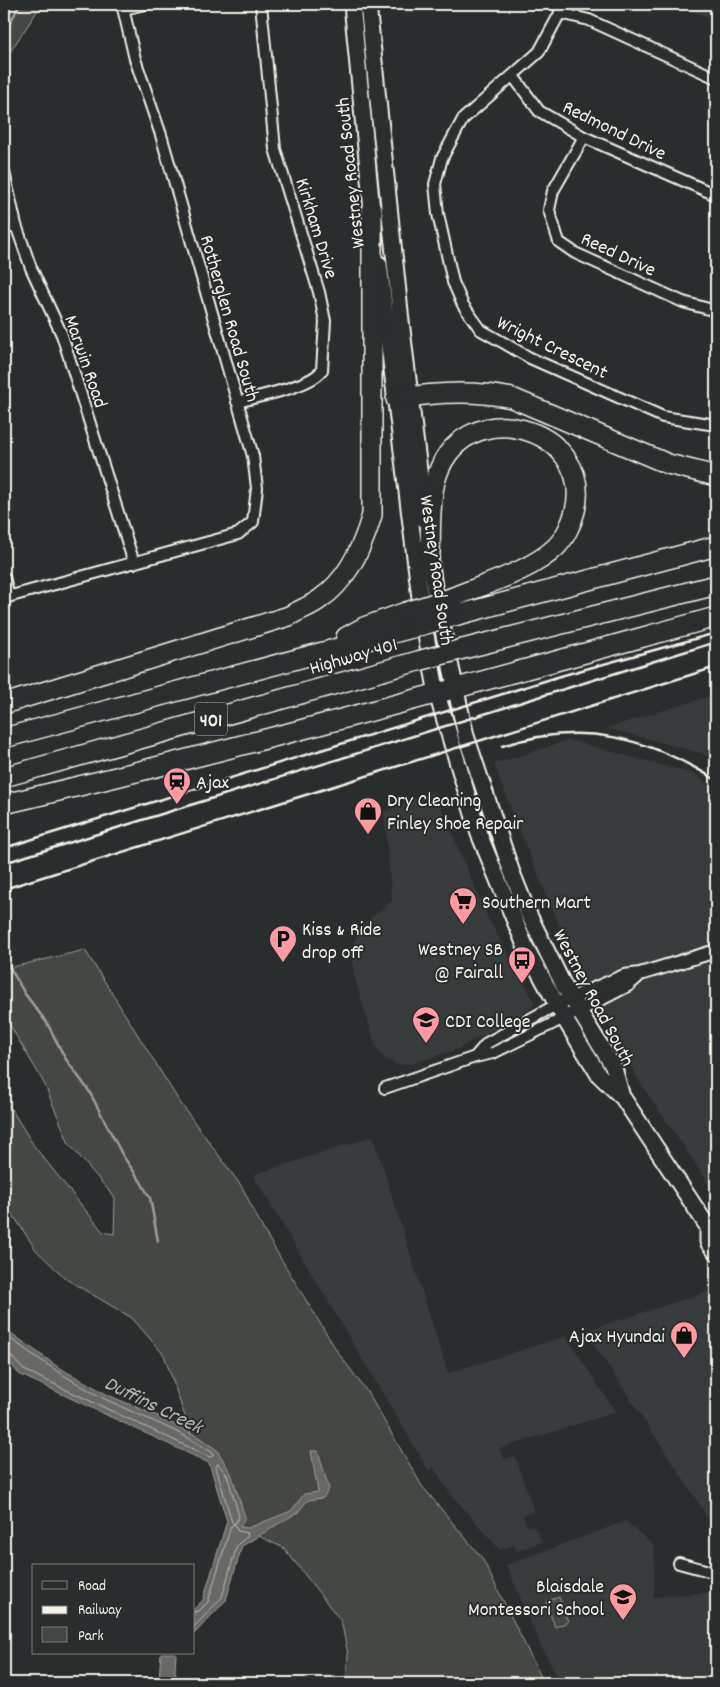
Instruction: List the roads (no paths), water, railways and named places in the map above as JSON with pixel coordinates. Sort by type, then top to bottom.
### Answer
[{"type":"highway","points":[[4,704],[289,616],[321,599],[343,577],[363,545],[372,515],[372,210]]},
{"type":"highway","points":[[404,398],[462,392],[512,398],[668,464],[716,476]]},
{"type":"highway","points":[[430,554],[431,512],[435,482],[442,464],[453,448],[463,439],[479,430],[501,426],[517,426],[537,433],[551,443],[565,458],[578,490],[578,501],[574,518],[557,546],[537,562],[452,607]]},
{"type":"highway","name":"Highway 401","points":[[4,738],[323,650],[452,607],[716,546]]},
{"type":"highway","name":"Highway 401","points":[[4,777],[418,660],[716,584]]},
{"type":"highway","points":[[4,804],[149,770],[446,692],[716,617]]},
{"type":"main road","name":"Westney Road South","points":[[352,4],[372,210],[430,554],[446,692],[466,736],[511,870],[528,913],[575,1005],[614,1068],[623,1098]]},
{"type":"main road","name":"Westney Road South","points":[[368,4],[401,321],[404,398],[418,589],[446,692],[479,834],[526,948],[560,1012],[598,1075],[623,1098],[712,1229],[708,1242],[716,1252]]},
{"type":"street","points":[[122,6],[145,4]]},
{"type":"street","name":"Kirkham Drive","points":[[236,402],[299,385],[319,375],[322,370],[326,321],[319,292],[275,149],[261,4]]},
{"type":"street","name":"Rotherglen Road South","points":[[7,598],[238,534],[253,522],[257,488],[253,456],[161,136],[135,58],[122,6]]},
{"type":"street","points":[[560,8],[716,78]]},
{"type":"street","name":"Wright Crescent","points":[[560,8],[539,52],[463,119],[442,158],[435,184],[438,214],[453,282],[463,305],[481,330],[530,358],[663,417],[716,425]]},
{"type":"street","name":"Redmond Drive","points":[[513,76],[539,111],[584,137],[716,195]]},
{"type":"street","name":"Reed Drive","points":[[584,137],[553,191],[549,210],[559,242],[575,253],[683,302],[716,311]]},
{"type":"street","name":"Marwin Road","points":[[4,172],[16,225],[31,268],[62,335],[134,563]]},
{"type":"street","points":[[4,229],[16,225]]},
{"type":"street","points":[[4,577],[7,598]]},
{"type":"street","points":[[474,1057],[487,1043],[575,1005],[628,985],[640,974],[716,951]]},
{"type":"street","points":[[385,1088],[474,1057],[493,1054],[560,1012]]},
{"type":"street","points":[[679,1563],[716,1573]]},
{"type":"water","name":"Duffins Creek","points":[[4,1328],[58,1367],[110,1396],[158,1416],[200,1438],[217,1450],[231,1473],[245,1517],[240,1527],[248,1528],[291,1511],[304,1494],[318,1492],[311,1451],[318,1451],[329,1489],[323,1498],[308,1500],[298,1512],[242,1546],[226,1600],[195,1633],[195,1608],[203,1600],[227,1521],[209,1463],[19,1374],[4,1356]]},
{"type":"water","points":[[161,1654],[176,1654],[175,1671],[179,1683],[161,1683],[159,1679]]},
{"type":"waterway","points":[[4,34],[20,4]]},
{"type":"waterway","points":[[4,957],[25,994],[47,1023],[65,1058],[89,1091],[123,1156],[150,1198],[158,1241]]},
{"type":"railway","points":[[4,848],[564,675],[716,633]]},
{"type":"railway","points":[[4,863],[716,642]]},
{"type":"railway","points":[[4,889],[716,667]]},
{"type":"railway","points":[[502,746],[531,738],[559,734],[587,734],[613,737],[639,743],[665,753],[716,780]]},
{"type":"place","name":"Ajax","points":[[177,805]]},
{"type":"place","name":"Dry Cleaning Finley Shoe Repair","points":[[368,835]]},
{"type":"place","name":"Southern Mart","points":[[463,925]]},
{"type":"place","name":"Kiss & Ride drop off","points":[[283,963]]},
{"type":"place","name":"Westney SB @ Fairall","points":[[522,984]]},
{"type":"place","name":"CDI College","points":[[426,1044]]},
{"type":"place","name":"Ajax Hyundai","points":[[684,1359]]},
{"type":"place","name":"Blaisdale Montessori School","points":[[623,1621]]}]
